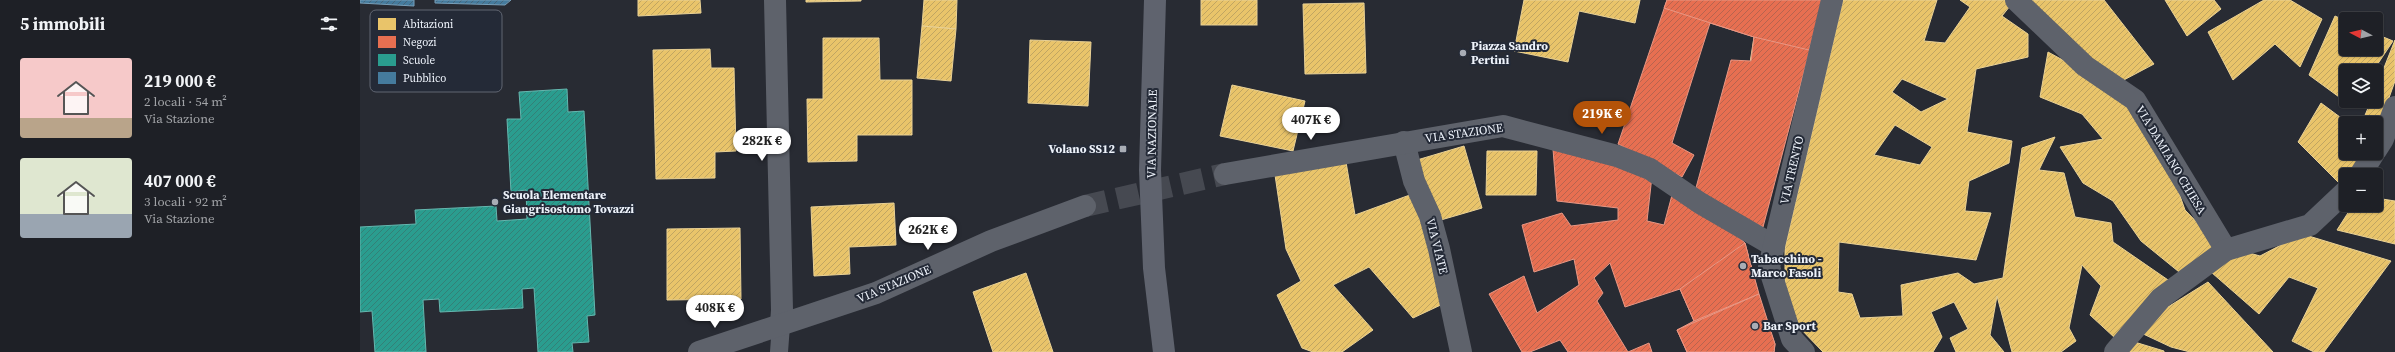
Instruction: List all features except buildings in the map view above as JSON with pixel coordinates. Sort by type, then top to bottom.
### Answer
[{"type":"main road","name":"VIA NAZIONALE","points":[[1155,0],[1150,170],[1154,268],[1164,352]]},
{"type":"street","points":[[775,0],[782,310],[780,325]]},
{"type":"street","name":"VIA TRENTO","points":[[1795,348],[1769,267],[1832,0]]},
{"type":"street","name":"VIA DAMIANO CHIESA","points":[[2016,0],[2086,66],[2135,100],[2226,250]]},
{"type":"street","points":[[2383,142],[2395,107]]},
{"type":"street","name":"VIA STAZIONE","points":[[1225,174],[1503,126],[1617,156],[1650,169],[1700,203],[1774,246]]},
{"type":"street","name":"VIA VIATE","points":[[1404,142],[1414,181],[1430,216],[1439,249],[1461,352]]},
{"type":"street","points":[[2115,352],[2161,298],[2226,250],[2310,225],[2339,198]]},
{"type":"street","name":"VIA STAZIONE","points":[[699,352],[876,293],[991,241],[1085,206]]},
{"type":"lane","points":[[779,352],[780,325]]},
{"type":"tunnel","points":[[1085,206],[1225,174]]},
{"type":"place","name":"Piazza Sandro Pertini","points":[[1463,53]]},
{"type":"place","name":"Volano SS12","points":[[1123,149]]},
{"type":"place","name":"Scuola Elementare Giangrisostomo Tovazzi","points":[[495,202]]},
{"type":"place","name":"Tabacchino - Marco Fasoli","points":[[1743,266]]},
{"type":"place","name":"Bar Sport","points":[[1755,326]]}]
